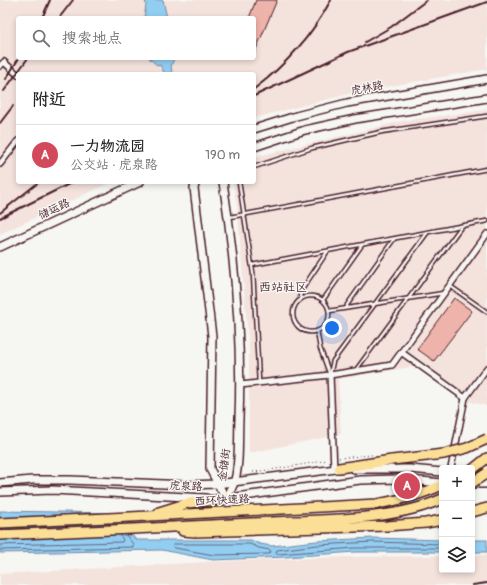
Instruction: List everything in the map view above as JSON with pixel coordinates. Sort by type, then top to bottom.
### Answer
[{"type":"highway","points":[[336,468],[444,454],[467,448],[487,439]]},
{"type":"highway","points":[[475,468],[487,458]]},
{"type":"highway","points":[[475,482],[487,474]]},
{"type":"highway","name":"西环快速路","points":[[0,523],[130,518],[143,516],[377,504],[401,500],[425,493],[439,486]]},
{"type":"highway","points":[[143,516],[188,503],[226,499]]},
{"type":"highway","points":[[0,535],[343,518],[404,511],[439,500]]},
{"type":"highway","points":[[475,511],[487,508]]},
{"type":"highway","points":[[152,528],[194,532],[387,526],[439,521]]},
{"type":"street","points":[[0,66],[4,62],[16,73]]},
{"type":"street","name":"虎林路","points":[[256,128],[347,103],[487,79]]},
{"type":"street","points":[[256,146],[305,130],[355,119],[403,110],[487,98]]},
{"type":"street","points":[[0,164],[16,144]]},
{"type":"street","name":"储运路","points":[[0,247],[136,184]]},
{"type":"street","name":"金储街","points":[[195,184],[194,188],[212,336],[210,469],[226,499]]},
{"type":"street","name":"金储街","points":[[223,184],[231,235],[239,335],[240,385],[237,466],[235,482],[226,499]]},
{"type":"street","points":[[240,385],[330,375],[392,365],[487,234]]},
{"type":"street","points":[[401,352],[465,398]]},
{"type":"street","points":[[453,465],[465,398],[487,368]]},
{"type":"street","points":[[330,375],[336,468]]},
{"type":"street","name":"虎泉路","points":[[0,483],[32,480],[70,480],[187,485],[235,482],[336,468],[410,469],[439,472]]},
{"type":"street","points":[[475,474],[487,474]]},
{"type":"street","name":"虎泉路","points":[[0,492],[52,490],[226,499],[360,480],[399,479],[439,484]]},
{"type":"street","points":[[475,484],[487,484]]},
{"type":"lane","points":[[256,166],[312,148],[381,132],[487,116]]},
{"type":"lane","points":[[228,217],[487,169]]},
{"type":"lane","points":[[238,184],[252,265],[259,383]]},
{"type":"lane","points":[[252,265],[487,222]]},
{"type":"lane","points":[[355,371],[461,226]]},
{"type":"lane","points":[[330,375],[333,361],[427,233]]},
{"type":"lane","points":[[347,308],[347,305],[395,239]]},
{"type":"lane","points":[[323,300],[362,245]]},
{"type":"lane","points":[[301,299],[300,294],[303,288],[328,251]]},
{"type":"lane","points":[[450,286],[487,312]]},
{"type":"lane","points":[[329,310],[444,293]]},
{"type":"lane","points":[[314,296],[323,300],[328,307],[329,318],[326,324],[317,331],[305,330],[296,323],[294,312],[295,306],[301,299],[314,296]]},
{"type":"lane","points":[[317,331],[320,348],[330,375]]},
{"type":"shaded area","points":[[0,0],[487,0],[487,69],[356,92],[256,117],[256,72],[16,72],[16,184],[107,184],[0,234]]},
{"type":"shaded area","points":[[487,110],[487,406],[468,401],[418,366],[338,379],[341,434],[249,453],[249,350],[237,205],[233,184],[256,184],[256,157],[403,121]]},
{"type":"shaded area","points":[[475,555],[487,555],[487,585],[0,585],[0,574],[208,562],[347,557],[439,556],[439,573],[475,573]]},
{"type":"water","points":[[145,0],[163,0],[167,16],[144,16],[146,5]]},
{"type":"water","points":[[151,60],[173,60],[171,67],[172,72],[164,72],[160,65],[158,66]]},
{"type":"water","points":[[0,511],[114,513],[136,540],[251,540],[260,544],[272,546],[317,541],[373,538],[439,540],[439,552],[355,552],[213,560],[162,550],[0,553]]},
{"type":"water","points":[[475,540],[487,540],[487,552],[475,552]]},
{"type":"building","points":[[256,0],[277,0],[256,49],[256,16],[250,16]]},
{"type":"building","points":[[454,298],[472,311],[434,361],[417,349]]},
{"type":"railway","points":[[43,16],[50,0]]},
{"type":"railway","points":[[61,16],[73,0]]},
{"type":"railway","points":[[256,88],[277,70],[297,49],[324,13],[331,0]]},
{"type":"railway","points":[[365,42],[391,27],[427,0]]},
{"type":"railway","points":[[256,95],[348,52],[487,2]]},
{"type":"railway","points":[[6,79],[18,60]]},
{"type":"railway","points":[[18,72],[27,60]]},
{"type":"railway","points":[[4,91],[16,74]]},
{"type":"railway","points":[[0,123],[13,106]]},
{"type":"railway","points":[[0,213],[36,184]]},
{"type":"railway","points":[[0,218],[69,184]]},
{"type":"railway","points":[[473,585],[487,583]]},
{"type":"place","name":"一力物流园","points":[[407,486]]},
{"type":"district","name":"西站社区","points":[[283,287]]}]
